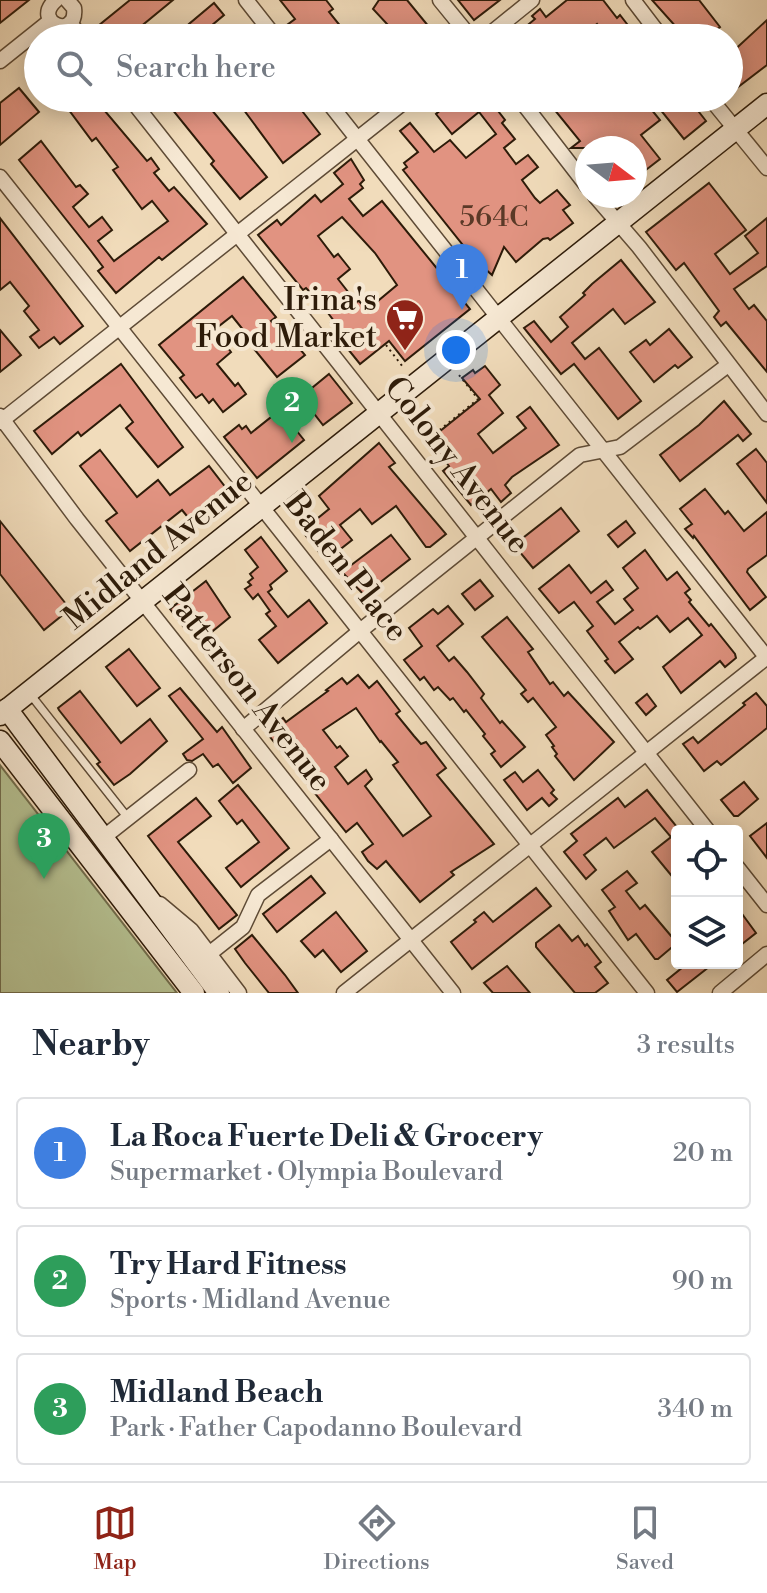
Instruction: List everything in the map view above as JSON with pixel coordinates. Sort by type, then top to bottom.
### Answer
[{"type":"main road","name":"Midland Avenue","points":[[2,708],[29,692],[143,602],[767,104]]},
{"type":"main road","points":[[2,708],[104,837],[219,993]]},
{"type":"main road","points":[[0,741],[194,993]]},
{"type":"street","points":[[246,0],[265,24]]},
{"type":"street","points":[[440,0],[460,24]]},
{"type":"street","points":[[502,24],[532,0]]},
{"type":"street","points":[[633,0],[651,24]]},
{"type":"street","points":[[50,21],[48,10],[63,1],[75,16],[70,23]]},
{"type":"street","points":[[50,21],[56,24]]},
{"type":"street","points":[[46,24],[50,21]]},
{"type":"street","points":[[0,61],[24,42]]},
{"type":"street","name":"Colony Avenue","points":[[141,112],[703,825]]},
{"type":"street","points":[[336,112],[767,657],[344,993]]},
{"type":"street","points":[[1,419],[391,112]]},
{"type":"street","points":[[530,112],[575,170]]},
{"type":"street","points":[[722,112],[767,168]]},
{"type":"street","name":"Baden Place","points":[[0,177],[647,993]]},
{"type":"street","points":[[605,208],[767,414]]},
{"type":"street","points":[[243,729],[580,455],[620,447],[728,365]]},
{"type":"street","name":"Patterson Avenue","points":[[1,419],[453,993]]},
{"type":"street","points":[[104,837],[189,770]]},
{"type":"street","points":[[209,954],[243,927],[258,895],[331,839]]},
{"type":"street","points":[[743,875],[767,905]]},
{"type":"street","points":[[139,887],[191,930],[239,993]]},
{"type":"street","points":[[720,993],[767,954]]},
{"type":"lane","points":[[29,692],[128,818]]},
{"type":"path","points":[[386,345],[403,367]]},
{"type":"path","points":[[422,444],[478,399],[459,375]]},
{"type":"path","points":[[427,440],[443,460],[437,465]]},
{"type":"green space","points":[[0,765],[177,993],[0,993]]},
{"type":"building","points":[[0,0],[29,0],[0,23]]},
{"type":"building","points":[[130,0],[173,0],[144,24],[100,24]]},
{"type":"building","points":[[280,0],[326,0],[333,9],[329,12],[339,24],[288,24],[295,19]]},
{"type":"building","points":[[379,0],[407,0],[427,24],[387,24],[373,9]]},
{"type":"building","points":[[458,0],[500,0],[474,20]]},
{"type":"building","points":[[567,0],[603,0],[617,18],[620,15],[627,24],[529,24],[540,9],[546,17]]},
{"type":"building","points":[[652,0],[699,0],[718,24],[673,24]]},
{"type":"building","points":[[214,3],[224,15],[213,24],[189,24]]},
{"type":"building","points":[[767,20],[767,65],[743,83],[743,42]]},
{"type":"building","points":[[19,88],[24,94],[24,112],[39,112],[0,145],[0,103]]},
{"type":"building","points":[[70,112],[106,112],[147,161],[151,158],[159,169],[154,173],[169,191],[174,187],[207,224],[162,260],[159,257],[116,293],[98,271],[103,267],[19,160],[41,141],[76,187],[80,185],[88,194],[73,207],[89,227],[102,217],[112,230],[98,241],[114,261],[168,221],[152,201],[142,209],[113,170],[118,167],[96,138],[92,141]]},
{"type":"building","points":[[174,112],[214,112],[267,177],[240,199],[211,164],[214,161]]},
{"type":"building","points":[[245,112],[303,112],[320,134],[283,163]]},
{"type":"building","points":[[438,112],[479,112],[452,134],[436,114]]},
{"type":"building","points":[[479,112],[499,112],[505,120],[502,123],[515,139],[504,148],[516,164],[528,155],[538,167],[522,180],[540,203],[557,190],[570,205],[563,210],[573,223],[550,240],[543,239],[516,262],[504,247],[492,275],[474,259],[403,170],[407,167],[404,163],[418,152],[400,131],[410,123],[434,152],[450,140],[466,158],[496,134]]},
{"type":"building","points":[[556,112],[653,112],[660,120],[641,135],[576,136]]},
{"type":"building","points":[[662,112],[699,112],[706,121],[684,139]]},
{"type":"building","points":[[647,143],[660,159],[647,169]]},
{"type":"building","points":[[351,159],[364,180],[360,184],[363,188],[349,199],[363,216],[382,201],[470,309],[405,361],[389,341],[360,364],[339,338],[342,336],[331,323],[334,321],[318,300],[306,288],[303,290],[258,235],[277,220],[281,225],[315,195],[321,202],[343,184],[334,173]],"holes":[[[342,217],[375,253],[397,285],[367,310],[359,301],[356,302],[338,279],[350,269],[338,254],[334,257],[318,236]]]},
{"type":"building","points":[[709,183],[746,230],[715,254],[730,274],[758,253],[745,236],[767,218],[767,266],[734,289],[749,309],[754,305],[767,321],[767,372],[726,322],[721,326],[714,317],[719,311],[684,263],[676,270],[646,232]]},
{"type":"building","points":[[0,218],[83,326],[60,344],[54,337],[39,348],[30,337],[39,330],[24,311],[29,306],[10,282],[0,290]]},
{"type":"building","points":[[621,260],[655,302],[625,324],[613,309],[572,343],[585,359],[599,348],[641,401],[618,419],[574,364],[561,374],[524,328],[534,321],[551,342],[568,327],[560,317]]},
{"type":"building","points":[[243,277],[276,317],[271,321],[291,345],[294,342],[305,355],[277,377],[232,316],[214,330],[231,352],[217,364],[246,394],[223,412],[213,399],[209,403],[202,394],[196,398],[180,378],[184,375],[159,345]]},
{"type":"building","points":[[669,329],[692,357],[678,368],[675,365],[654,382],[630,352],[646,340],[650,345]]},
{"type":"building","points":[[0,330],[21,355],[0,372]]},
{"type":"building","points":[[121,364],[183,447],[158,467],[126,428],[133,422],[120,405],[81,436],[78,432],[52,454],[34,431]]},
{"type":"building","points":[[485,366],[500,385],[489,395],[503,413],[478,434],[493,453],[526,428],[517,417],[530,407],[559,445],[512,477],[505,485],[511,493],[501,502],[491,489],[471,505],[443,471],[449,466],[429,440],[480,399],[462,378]]},
{"type":"building","points":[[329,374],[352,403],[323,425],[301,397]]},
{"type":"building","points":[[724,401],[751,434],[743,441],[738,435],[680,481],[660,455]]},
{"type":"building","points":[[280,410],[304,440],[257,478],[224,437],[239,425],[242,429],[246,426],[251,433]]},
{"type":"building","points":[[379,443],[395,463],[389,467],[446,534],[426,547],[396,506],[372,524],[360,509],[340,525],[352,540],[338,551],[335,547],[323,557],[302,531],[329,509],[319,496]]},
{"type":"building","points":[[756,449],[767,463],[767,503],[737,464]]},
{"type":"building","points":[[100,450],[137,497],[158,480],[170,495],[209,466],[233,497],[196,527],[182,510],[130,551],[106,521],[117,513],[80,466]]},
{"type":"building","points":[[705,489],[744,531],[767,512],[767,555],[747,572],[766,597],[750,610],[694,536],[685,529],[692,524],[680,509]]},
{"type":"building","points":[[561,508],[579,531],[533,568],[514,545]]},
{"type":"building","points":[[0,521],[70,609],[44,630],[0,574]]},
{"type":"building","points":[[626,521],[635,533],[618,547],[608,535]]},
{"type":"building","points":[[391,535],[410,559],[364,595],[342,572]]},
{"type":"building","points":[[261,537],[287,571],[270,585],[272,589],[268,592],[288,617],[309,600],[327,623],[278,663],[259,640],[276,626],[266,614],[270,611],[258,594],[253,599],[245,589],[251,585],[248,582],[253,578],[250,574],[258,567],[245,550]]},
{"type":"building","points":[[645,550],[667,580],[677,572],[690,589],[685,593],[691,600],[689,602],[735,654],[736,658],[725,667],[720,661],[681,693],[663,667],[702,635],[688,618],[670,632],[657,616],[640,629],[638,627],[619,642],[633,659],[615,673],[587,631],[593,626],[574,602],[559,613],[539,589],[569,565],[591,593],[606,581],[613,590],[597,602],[615,624],[633,610],[624,599],[638,588],[623,568]]},
{"type":"building","points":[[480,580],[493,596],[475,610],[462,594]]},
{"type":"building","points":[[206,581],[230,617],[208,635],[195,617],[183,626],[170,609]]},
{"type":"building","points":[[448,606],[463,624],[437,646],[449,661],[454,657],[484,694],[481,698],[500,723],[502,721],[525,747],[501,767],[491,754],[495,751],[483,736],[485,734],[466,710],[464,712],[453,698],[450,700],[438,687],[434,690],[424,677],[420,680],[404,660],[422,646],[409,628],[433,609],[438,614]]},
{"type":"building","points":[[507,617],[533,649],[528,652],[550,684],[553,682],[564,696],[568,692],[614,742],[574,780],[555,756],[554,746],[546,735],[556,727],[533,698],[528,702],[521,694],[526,690],[482,637]]},
{"type":"building","points":[[129,649],[160,688],[137,706],[106,667]]},
{"type":"building","points":[[358,675],[369,688],[377,681],[400,711],[396,714],[421,744],[426,742],[446,768],[437,775],[494,844],[451,872],[454,875],[420,902],[386,861],[377,869],[368,861],[362,852],[373,844],[357,823],[346,832],[266,732],[283,718],[286,722],[342,678],[347,684]],"holes":[[[356,708],[398,762],[393,765],[431,816],[403,836],[365,786],[372,779],[366,770],[348,784],[335,767],[348,756],[323,730]]]},
{"type":"building","points":[[180,688],[217,732],[222,727],[251,768],[233,783],[218,764],[213,767],[203,754],[192,761],[183,754],[203,739],[169,696]]},
{"type":"building","points":[[80,691],[121,743],[150,719],[167,741],[114,785],[58,708]]},
{"type":"building","points":[[756,693],[767,706],[767,728],[721,765],[717,761],[704,771],[683,744],[693,737],[698,743]]},
{"type":"building","points":[[647,694],[656,706],[646,715],[636,703]]},
{"type":"building","points":[[538,770],[554,790],[551,793],[557,799],[549,806],[542,798],[527,810],[504,780],[515,772],[523,782]]},
{"type":"building","points":[[744,782],[758,799],[734,816],[721,800]]},
{"type":"building","points":[[238,785],[289,848],[241,887],[226,868],[259,842],[242,820],[237,824],[219,801]]},
{"type":"building","points":[[647,790],[675,825],[671,825],[671,837],[655,818],[614,848],[606,838],[584,855],[596,870],[586,879],[564,852],[577,841],[571,834],[618,798],[625,807]]},
{"type":"building","points":[[196,798],[211,816],[178,842],[237,915],[219,929],[148,836]]},
{"type":"building","points":[[767,823],[767,858],[750,836]]},
{"type":"building","points":[[671,837],[671,875],[652,852]]},
{"type":"building","points":[[627,871],[637,883],[626,891],[640,909],[645,905],[671,936],[671,948],[655,959],[636,934],[628,940],[609,911],[615,907],[602,890]]},
{"type":"building","points":[[311,876],[325,893],[277,932],[263,914]]},
{"type":"building","points":[[536,888],[551,906],[472,969],[451,942],[484,912],[493,922]]},
{"type":"building","points":[[336,912],[367,951],[341,972],[323,950],[315,957],[301,941]]},
{"type":"building","points":[[743,915],[756,933],[743,943]]},
{"type":"building","points":[[559,925],[572,941],[578,936],[601,962],[595,967],[608,983],[595,993],[575,993],[536,947],[536,943]]},
{"type":"building","points":[[252,935],[298,993],[269,993],[245,963],[235,949]]},
{"type":"building","points":[[507,966],[530,993],[493,993],[484,983]]},
{"type":"building","points":[[681,969],[706,969],[677,992],[667,980]]},
{"type":"place","name":"La Roca Fuerte Deli & Grocery","points":[[462,310]]},
{"type":"place","name":"Irina's Food Market","points":[[405,352]]},
{"type":"place","name":"Try Hard Fitness","points":[[292,443]]},
{"type":"place","name":"Midland Beach","points":[[44,879]]}]
